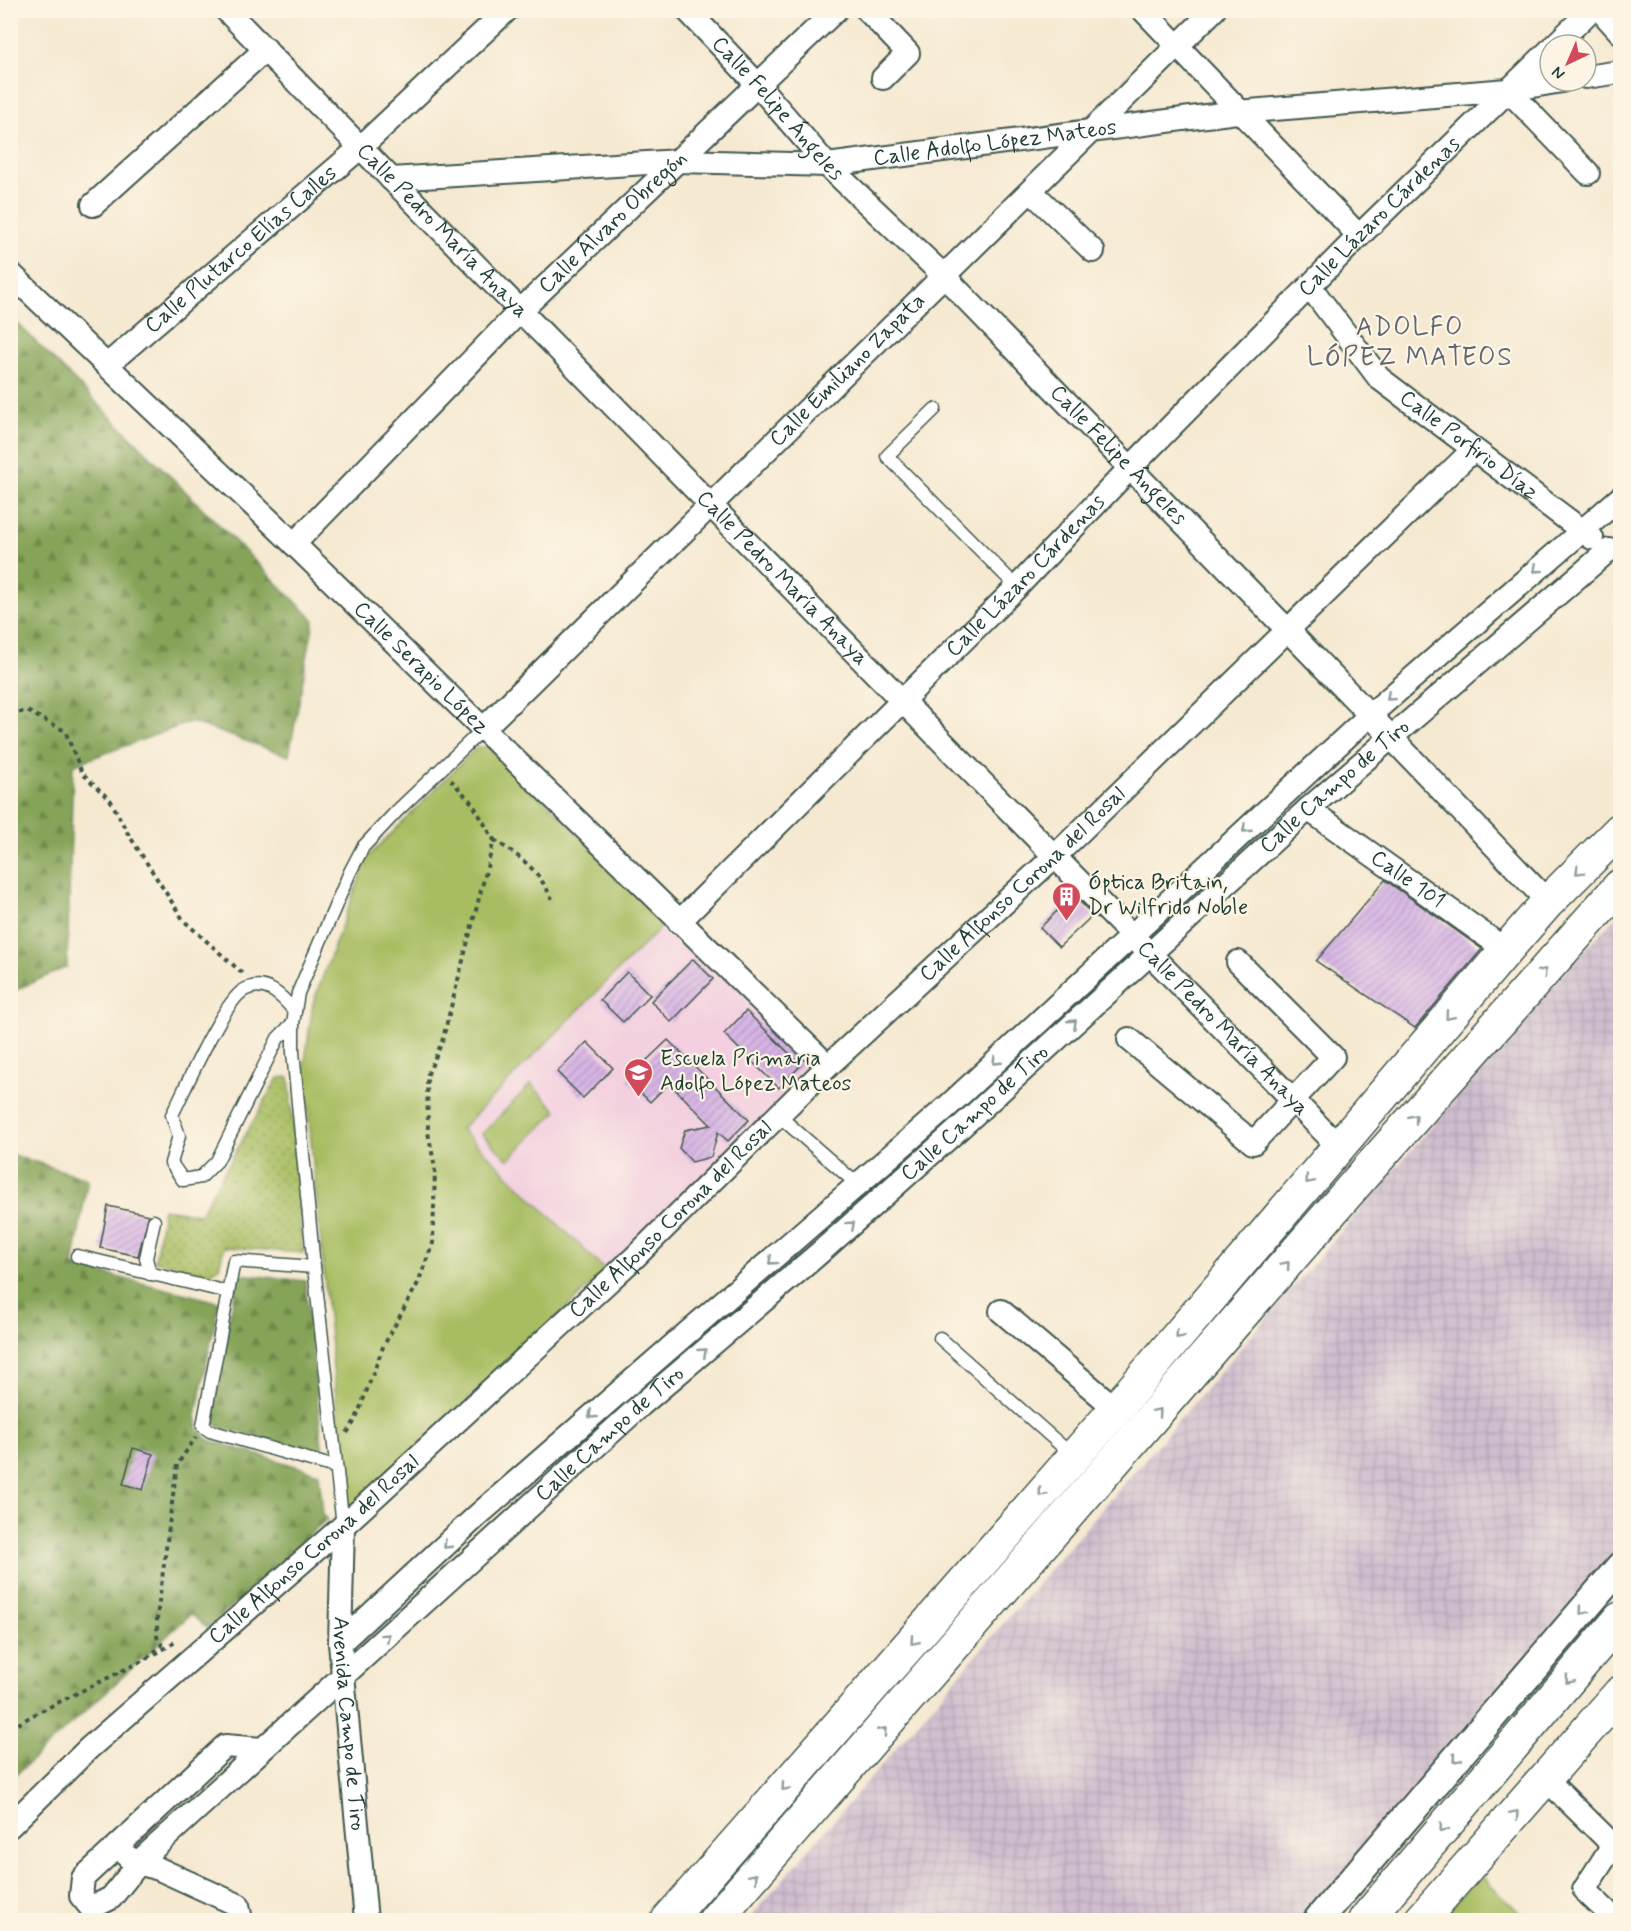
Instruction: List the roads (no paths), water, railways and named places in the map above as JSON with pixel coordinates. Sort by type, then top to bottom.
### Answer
[{"type":"main road","points":[[668,1920],[1116,1409],[1506,950],[1548,902],[1620,830]]},
{"type":"main road","points":[[715,1920],[1365,1174],[1620,886]]},
{"type":"main road","points":[[1084,1445],[1119,1457]]},
{"type":"main road","points":[[1365,1920],[1620,1619]]},
{"type":"main road","points":[[1421,1920],[1620,1693]]},
{"type":"street","name":"Calle Pedro María Anaya","points":[[226,10],[519,312],[1338,1146]]},
{"type":"street","name":"Calle Plutarco Elías Calles","points":[[107,365],[360,147],[507,10]]},
{"type":"street","name":"Calle Felipe Ángeles","points":[[687,10],[758,85],[827,165],[944,276],[1548,902]]},
{"type":"street","name":"Calle Álvaro Obregón","points":[[294,544],[519,312],[836,10]]},
{"type":"street","points":[[867,10],[908,52],[883,78]]},
{"type":"street","points":[[1143,10],[1237,111],[1359,236]]},
{"type":"street","name":"Calle Emiliano Zapata","points":[[482,730],[1214,10]]},
{"type":"street","points":[[1567,33],[1591,10]]},
{"type":"street","points":[[1600,10],[1620,32]]},
{"type":"street","points":[[93,205],[266,49]]},
{"type":"street","name":"Calle Lázaro Cárdenas","points":[[679,922],[1017,587],[1130,468],[1311,288],[1359,236],[1538,61]]},
{"type":"street","points":[[1598,75],[1620,72]]},
{"type":"street","name":"Calle Adolfo López Mateos","points":[[391,179],[679,161],[827,165],[1094,128],[1237,111],[1508,90],[1538,85]]},
{"type":"street","points":[[1508,90],[1588,173]]},
{"type":"street","points":[[1031,190],[1093,251]]},
{"type":"street","name":"Calle Serapio López","points":[[10,273],[294,544],[828,1066]]},
{"type":"street","name":"Calle Porfirio Díaz","points":[[1311,288],[1379,378],[1615,555]]},
{"type":"street","name":"Calle Alfonso Corona del Rosal","points":[[10,1826],[88,1749],[343,1526],[635,1257],[828,1066],[1289,631],[1473,450]]},
{"type":"street","points":[[1581,531],[1615,511]]},
{"type":"street","name":"Calle Campo de Tiro","points":[[340,1643],[478,1515],[800,1237],[1370,715],[1581,531]]},
{"type":"street","name":"Calle Campo de Tiro","points":[[114,1847],[83,1878],[81,1896],[91,1908],[111,1898],[138,1863],[495,1537],[641,1406],[816,1255],[1390,736],[1615,555]]},
{"type":"street","name":"Calle 101","points":[[1308,809],[1506,950]]},
{"type":"street","points":[[1129,1039],[1253,1143],[1333,1058],[1238,962]]},
{"type":"street","points":[[800,1237],[816,1255]]},
{"type":"street","points":[[1001,1311],[1116,1409]]},
{"type":"street","points":[[624,1387],[641,1406]]},
{"type":"street","points":[[478,1515],[495,1537]]},
{"type":"street","name":"Avenida Campo de Tiro","points":[[343,1526],[340,1643],[366,1920]]},
{"type":"street","points":[[1318,1920],[1620,1567]]},
{"type":"street","points":[[241,1920],[238,1905],[159,1869],[138,1863],[114,1847],[225,1746],[263,1749]]},
{"type":"street","points":[[1546,1779],[1613,1845],[1584,1890],[1616,1920]]},
{"type":"lane","points":[[935,409],[887,456],[1017,587]]},
{"type":"lane","points":[[343,1526],[314,1267],[294,1017],[298,993],[363,847],[397,810],[482,730]]},
{"type":"lane","points":[[265,986],[281,994],[294,1017],[278,1038],[217,1161],[201,1177],[183,1180],[171,1163],[179,1136],[172,1115],[230,1004],[245,989],[265,986]]},
{"type":"lane","points":[[778,1115],[858,1185]]},
{"type":"lane","points":[[150,1274],[146,1258],[154,1221]]},
{"type":"lane","points":[[77,1256],[228,1292]]},
{"type":"lane","points":[[314,1267],[234,1261],[203,1426],[210,1431],[335,1467]]},
{"type":"lane","points":[[940,1338],[1084,1445]]},
{"type":"place","name":"Óptica Britain, Dr Wilfrido Noble","points":[[1067,922]]},
{"type":"place","name":"Escuela Primaria Adolfo López Mateos","points":[[639,1098]]},
{"type":"district","name":"ADOLFO LÓPEZ MATEOS","points":[[1410,343]]}]
